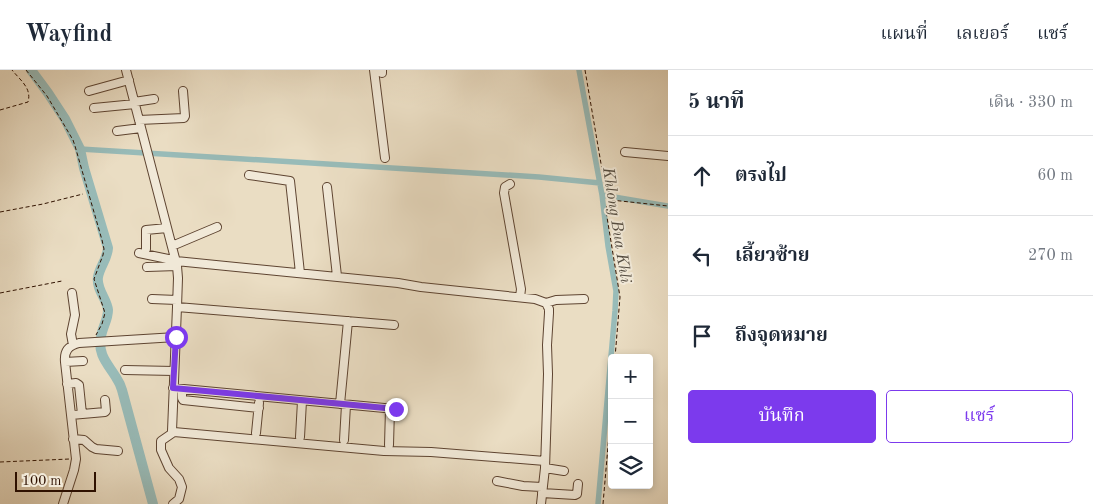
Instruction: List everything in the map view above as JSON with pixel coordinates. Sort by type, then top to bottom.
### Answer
[{"type":"street","points":[[126,70],[176,261],[178,278],[171,429],[174,432]]},
{"type":"street","points":[[374,70],[385,158]]},
{"type":"street","points":[[89,91],[129,80]]},
{"type":"street","points":[[117,131],[140,124],[184,118],[183,91]]},
{"type":"street","points":[[94,108],[154,99]]},
{"type":"street","points":[[625,152],[668,156]]},
{"type":"street","points":[[250,175],[290,181],[300,273]]},
{"type":"street","points":[[510,184],[504,192],[521,289],[520,297]]},
{"type":"street","points":[[327,188],[337,276]]},
{"type":"street","points":[[172,246],[217,227]]},
{"type":"street","points":[[167,228],[146,230],[143,251],[176,261],[337,276],[520,297],[540,300],[546,303],[549,309],[548,374],[545,465],[541,504]]},
{"type":"street","points":[[147,267],[176,261]]},
{"type":"street","points":[[72,293],[75,315],[71,334],[73,345]]},
{"type":"street","points":[[152,299],[177,304],[394,325]]},
{"type":"street","points":[[546,303],[556,300],[584,299]]},
{"type":"street","points":[[344,440],[343,405],[348,321]]},
{"type":"street","points":[[63,504],[76,459],[64,356],[66,350],[79,343],[176,337]]},
{"type":"street","points":[[65,362],[83,361]]},
{"type":"street","points":[[125,370],[174,371]]},
{"type":"street","points":[[67,384],[76,383],[79,385],[82,414]]},
{"type":"street","points":[[173,388],[393,409],[389,446]]},
{"type":"street","points":[[182,389],[182,398],[184,400],[259,408]]},
{"type":"street","points":[[256,433],[260,396]]},
{"type":"street","points":[[70,415],[105,412],[105,400]]},
{"type":"street","points":[[300,437],[302,400]]},
{"type":"street","points":[[177,502],[182,488],[179,479],[169,468],[161,450],[161,441],[174,432],[384,450],[431,452],[545,465],[564,471]]},
{"type":"street","points":[[73,438],[86,441],[94,449],[118,450]]},
{"type":"street","points":[[496,481],[575,495],[577,494],[578,484]]},
{"type":"path","points":[[0,110],[28,102],[30,96],[28,90],[12,70]]},
{"type":"path","points":[[26,70],[55,108],[75,146],[102,240],[103,255],[94,279],[105,313],[95,338]]},
{"type":"path","points":[[585,70],[604,187],[611,191],[611,200],[608,201],[606,211],[620,297],[615,354]]},
{"type":"path","points":[[0,212],[83,194]]},
{"type":"path","points":[[611,200],[668,206]]},
{"type":"path","points":[[0,293],[62,282]]},
{"type":"path","points":[[603,504],[608,444]]},
{"type":"path","points":[[0,462],[76,459]]},
{"type":"waterway","points":[[31,70],[65,119],[80,149],[108,248],[98,277],[99,286],[108,310],[100,343],[102,355],[121,387],[153,504]]},
{"type":"waterway","name":"Khlong Bua Khli","points":[[579,70],[602,195],[616,291],[598,504]]},
{"type":"waterway","points":[[80,149],[539,177],[600,183]]},
{"type":"waterway","points":[[602,195],[668,206]]},
{"type":"route","points":[[176,337],[173,388],[396,409]]}]
